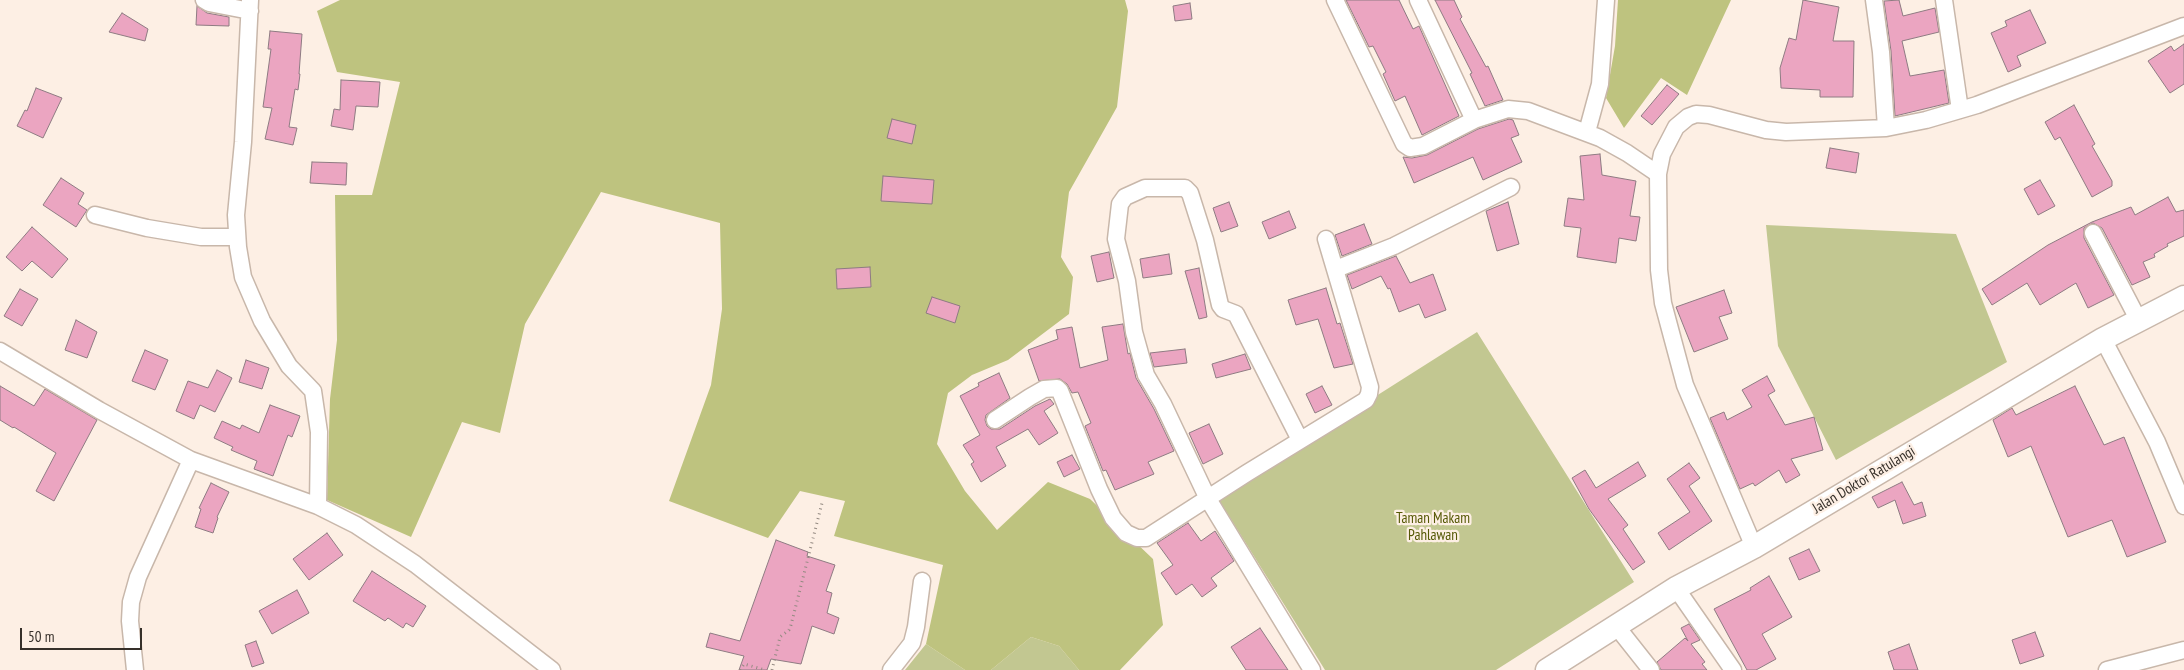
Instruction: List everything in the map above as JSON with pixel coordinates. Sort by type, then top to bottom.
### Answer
[{"type":"highway","name":"Jalan Doktor Ratulangi","points":[[1547,670],[1676,588],[1754,547],[2103,340],[2184,297]]},
{"type":"street","points":[[204,0],[209,3],[250,5],[243,142],[236,215],[237,237],[243,277],[262,321],[289,366],[313,391],[319,432],[318,506]]},
{"type":"street","points":[[1335,0],[1404,144],[1410,148],[1423,146],[1474,120],[1513,108],[1528,111],[1587,132],[1627,152],[1658,174]]},
{"type":"street","points":[[1418,0],[1474,120]]},
{"type":"street","points":[[1587,132],[1600,84],[1606,0]]},
{"type":"street","points":[[1874,0],[1882,52],[1886,128]]},
{"type":"street","points":[[1944,0],[1960,110]]},
{"type":"street","points":[[1754,547],[1685,385],[1670,335],[1663,303],[1658,270],[1658,174],[1662,154],[1676,127],[1688,116],[1696,114],[1708,115],[1766,130],[1786,132],[1886,128],[1926,120],[1960,110],[2184,26]]},
{"type":"street","points":[[1336,269],[1394,246],[1511,187]]},
{"type":"street","points":[[1300,440],[1236,314],[1223,309],[1220,305],[1205,240],[1190,193],[1185,188],[1145,188],[1125,197],[1120,204],[1116,239],[1127,281],[1134,332],[1148,382],[1162,404],[1208,500],[1312,670]]},
{"type":"street","points":[[95,215],[147,228],[201,237],[237,237]]},
{"type":"street","points":[[2093,233],[2139,321]]},
{"type":"street","points":[[995,420],[1030,396],[1044,389],[1057,388],[1099,489],[1114,518],[1120,528],[1137,538],[1146,538],[1366,400],[1370,394],[1370,387],[1326,239]]},
{"type":"street","points":[[2103,340],[2157,442],[2184,506]]},
{"type":"street","points":[[0,351],[91,406],[192,460],[318,506],[356,525],[415,564],[552,670]]},
{"type":"street","points":[[135,670],[130,621],[131,602],[138,577],[192,460]]},
{"type":"street","points":[[891,670],[912,643],[922,581]]},
{"type":"street","points":[[1676,588],[1732,670]]},
{"type":"street","points":[[1617,627],[1651,670]]},
{"type":"street","points":[[2107,670],[2184,650]]},
{"type":"path","points":[[772,670],[780,637],[789,630],[791,625],[822,503]]},
{"type":"path","points":[[740,670],[744,664],[766,670]]},
{"type":"green space","points":[[340,0],[1125,0],[1128,11],[1117,107],[1069,192],[1061,257],[1073,277],[1069,314],[1008,360],[972,375],[948,393],[937,444],[965,491],[997,530],[1048,482],[1090,499],[1153,559],[1163,625],[1120,670],[1079,670],[1059,646],[1031,637],[991,670],[965,670],[926,644],[943,565],[834,536],[845,501],[800,491],[768,538],[669,501],[711,385],[722,309],[720,223],[601,192],[525,324],[500,433],[462,422],[411,537],[327,500],[330,399],[337,340],[335,195],[372,195],[400,82],[337,72],[317,11]]},
{"type":"green space","points":[[1618,0],[1731,0],[1687,95],[1661,78],[1624,128],[1606,98],[1615,46]]},
{"type":"green space","points":[[1766,225],[1956,234],[2007,362],[1836,460],[1778,346]]},
{"type":"green space","name":"Taman Makam Pahlawan","points":[[1477,332],[1634,582],[1496,670],[1325,670],[1217,497]]},
{"type":"green space","points":[[1031,637],[1059,646],[1079,670],[991,670]]},
{"type":"green space","points":[[926,644],[965,670],[905,670]]},
{"type":"building","points":[[1346,0],[1399,0],[1413,29],[1419,26],[1459,116],[1422,135],[1405,96],[1395,101],[1383,74],[1386,72],[1373,46],[1369,47]]},
{"type":"building","points":[[1435,0],[1454,0],[1462,17],[1460,19],[1486,67],[1488,66],[1503,100],[1485,106],[1470,74],[1472,73]]},
{"type":"building","points":[[1803,0],[1839,7],[1833,41],[1854,41],[1853,97],[1820,97],[1820,90],[1781,88],[1780,68],[1789,38],[1796,40]]},
{"type":"building","points":[[1899,0],[1903,16],[1935,8],[1939,32],[1902,41],[1910,76],[1944,70],[1949,103],[1895,116],[1891,51],[1884,1]]},
{"type":"building","points":[[1190,3],[1192,19],[1175,21],[1173,6]]},
{"type":"building","points":[[197,6],[207,13],[229,17],[229,26],[196,25]]},
{"type":"building","points":[[2030,10],[2046,43],[2017,56],[2021,66],[2008,72],[1991,33],[2007,26],[2005,21]]},
{"type":"building","points":[[122,13],[148,29],[145,41],[109,32]]},
{"type":"building","points":[[270,31],[302,34],[298,90],[295,89],[289,127],[297,128],[293,145],[265,139],[272,108],[263,107],[271,49],[268,49]]},
{"type":"building","points":[[2184,44],[2184,84],[2170,93],[2148,61],[2171,46],[2174,51]]},
{"type":"building","points":[[341,80],[380,82],[378,107],[356,106],[353,130],[331,126],[334,109],[340,110]]},
{"type":"building","points":[[1667,85],[1679,94],[1652,125],[1641,116]]},
{"type":"building","points":[[36,88],[62,98],[43,138],[17,126],[25,110],[27,111]]},
{"type":"building","points":[[2074,105],[2095,144],[2092,146],[2112,181],[2112,186],[2092,197],[2060,137],[2055,140],[2045,122]]},
{"type":"building","points":[[892,119],[916,125],[912,144],[887,138]]},
{"type":"building","points":[[1509,119],[1513,120],[1519,135],[1511,138],[1522,162],[1483,180],[1473,157],[1414,183],[1403,157],[1412,158],[1427,155],[1478,129]]},
{"type":"building","points":[[1830,148],[1859,153],[1856,173],[1826,168]]},
{"type":"building","points":[[1600,154],[1602,175],[1636,181],[1630,216],[1640,217],[1636,241],[1619,238],[1616,263],[1577,257],[1581,228],[1564,226],[1568,198],[1584,200],[1580,156]]},
{"type":"building","points":[[312,162],[347,163],[346,185],[310,183]]},
{"type":"building","points":[[883,176],[934,180],[932,204],[881,201]]},
{"type":"building","points":[[61,178],[84,193],[78,204],[87,210],[76,227],[43,205]]},
{"type":"building","points":[[2040,180],[2055,206],[2038,215],[2024,189]]},
{"type":"building","points":[[2168,197],[2176,212],[2184,210],[2184,236],[2167,244],[2168,246],[2154,254],[2155,257],[2143,262],[2150,277],[2132,285],[2102,228],[2093,223],[2084,228],[2084,238],[2114,295],[2088,308],[2076,283],[2040,305],[2027,283],[1992,305],[1982,289],[2048,245],[2092,222],[2131,207],[2135,215]]},
{"type":"building","points":[[1229,202],[1238,226],[1221,232],[1213,208]]},
{"type":"building","points":[[1508,202],[1519,244],[1497,251],[1486,211]]},
{"type":"building","points":[[1289,211],[1296,228],[1269,239],[1262,222]]},
{"type":"building","points":[[1364,224],[1372,244],[1342,256],[1335,235]]},
{"type":"building","points":[[32,227],[68,259],[52,278],[32,261],[22,271],[6,257]]},
{"type":"building","points":[[1109,252],[1114,278],[1097,282],[1091,256]]},
{"type":"building","points":[[1169,254],[1172,274],[1143,278],[1140,259]]},
{"type":"building","points":[[1396,256],[1410,283],[1433,274],[1446,310],[1425,318],[1419,304],[1399,312],[1390,288],[1388,289],[1381,276],[1352,289],[1347,275]]},
{"type":"building","points":[[870,267],[871,287],[837,289],[836,269]]},
{"type":"building","points":[[1199,268],[1207,317],[1199,319],[1185,271]]},
{"type":"building","points":[[1326,288],[1337,324],[1340,323],[1353,364],[1334,368],[1318,319],[1296,325],[1288,300]]},
{"type":"building","points":[[20,289],[38,299],[22,326],[4,316]]},
{"type":"building","points":[[1724,290],[1732,313],[1719,317],[1728,339],[1694,352],[1676,307]]},
{"type":"building","points":[[932,297],[960,306],[955,323],[926,313]]},
{"type":"building","points":[[76,320],[97,332],[87,358],[65,350]]},
{"type":"building","points":[[1123,324],[1128,354],[1130,353],[1136,378],[1154,409],[1174,451],[1148,462],[1154,474],[1115,490],[1106,470],[1103,471],[1085,426],[1091,423],[1078,392],[1072,393],[1067,384],[1060,379],[1039,381],[1028,350],[1058,339],[1056,330],[1072,327],[1080,368],[1108,360],[1102,327]]},
{"type":"building","points":[[1185,349],[1187,363],[1154,367],[1150,353]]},
{"type":"building","points":[[145,350],[168,360],[155,390],[132,381]]},
{"type":"building","points":[[1245,354],[1251,369],[1216,378],[1212,364]]},
{"type":"building","points":[[246,360],[269,368],[262,389],[239,382]]},
{"type":"building","points":[[217,370],[232,378],[215,412],[200,405],[194,419],[176,411],[188,381],[208,388]]},
{"type":"building","points":[[999,373],[1010,398],[986,415],[987,426],[991,429],[1000,429],[1035,406],[1050,399],[1054,404],[1044,411],[1058,433],[1039,445],[1028,429],[996,447],[1006,466],[981,482],[971,464],[974,462],[963,445],[980,435],[960,396],[979,386],[978,383]]},
{"type":"building","points":[[1767,376],[1775,391],[1768,395],[1785,425],[1814,417],[1823,450],[1791,459],[1800,475],[1786,483],[1779,470],[1755,486],[1753,483],[1740,489],[1710,418],[1724,412],[1727,420],[1752,407],[1742,390]]},
{"type":"building","points":[[0,386],[34,406],[45,389],[97,420],[54,501],[36,491],[56,453],[0,420]]},
{"type":"building","points":[[1322,386],[1332,405],[1315,413],[1306,394]]},
{"type":"building","points":[[2075,386],[2104,445],[2124,437],[2166,542],[2127,557],[2112,520],[2068,537],[2031,446],[2008,457],[1993,420],[2012,408],[2016,415]]},
{"type":"building","points":[[270,405],[300,416],[292,437],[288,435],[273,476],[254,469],[257,461],[231,450],[233,447],[214,438],[222,421],[240,429],[242,425],[259,433]]},
{"type":"building","points":[[1209,424],[1223,454],[1203,464],[1189,433]]},
{"type":"building","points":[[1072,455],[1080,469],[1064,477],[1057,462]]},
{"type":"building","points":[[1638,462],[1646,476],[1608,499],[1628,525],[1623,529],[1645,562],[1633,570],[1589,509],[1572,478],[1585,470],[1596,488]]},
{"type":"building","points":[[1689,463],[1700,478],[1689,486],[1712,521],[1669,550],[1658,533],[1690,512],[1667,479]]},
{"type":"building","points":[[1902,482],[1914,505],[1922,502],[1926,516],[1903,524],[1895,500],[1878,508],[1872,497]]},
{"type":"building","points":[[211,483],[229,492],[217,517],[213,533],[195,527],[201,509],[199,508]]},
{"type":"building","points":[[1188,523],[1201,541],[1215,531],[1234,561],[1211,578],[1217,586],[1202,597],[1192,584],[1176,595],[1161,573],[1173,565],[1157,543]]},
{"type":"building","points":[[327,533],[343,555],[309,580],[293,559]]},
{"type":"building","points":[[776,540],[808,552],[807,556],[835,565],[826,591],[832,593],[827,613],[839,618],[834,634],[812,626],[801,664],[771,659],[767,670],[739,670],[744,656],[706,647],[710,633],[740,641]]},
{"type":"building","points":[[1809,549],[1820,571],[1799,580],[1789,558]]},
{"type":"building","points":[[372,571],[426,606],[413,627],[406,623],[403,628],[388,618],[385,621],[353,601]]},
{"type":"building","points":[[1769,576],[1792,617],[1762,634],[1776,659],[1756,670],[1747,670],[1714,609],[1751,590],[1750,588]]},
{"type":"building","points":[[297,590],[309,613],[272,634],[259,611]]},
{"type":"building","points":[[1689,624],[1700,640],[1691,644],[1705,662],[1702,664],[1707,670],[1661,670],[1657,662],[1685,638],[1688,641],[1681,628]]},
{"type":"building","points":[[1260,628],[1288,670],[1246,670],[1231,647]]},
{"type":"building","points":[[2035,632],[2044,656],[2020,664],[2012,640]]},
{"type":"building","points":[[256,641],[264,663],[252,667],[245,645]]},
{"type":"building","points":[[1909,644],[1918,670],[1894,670],[1888,652]]}]
